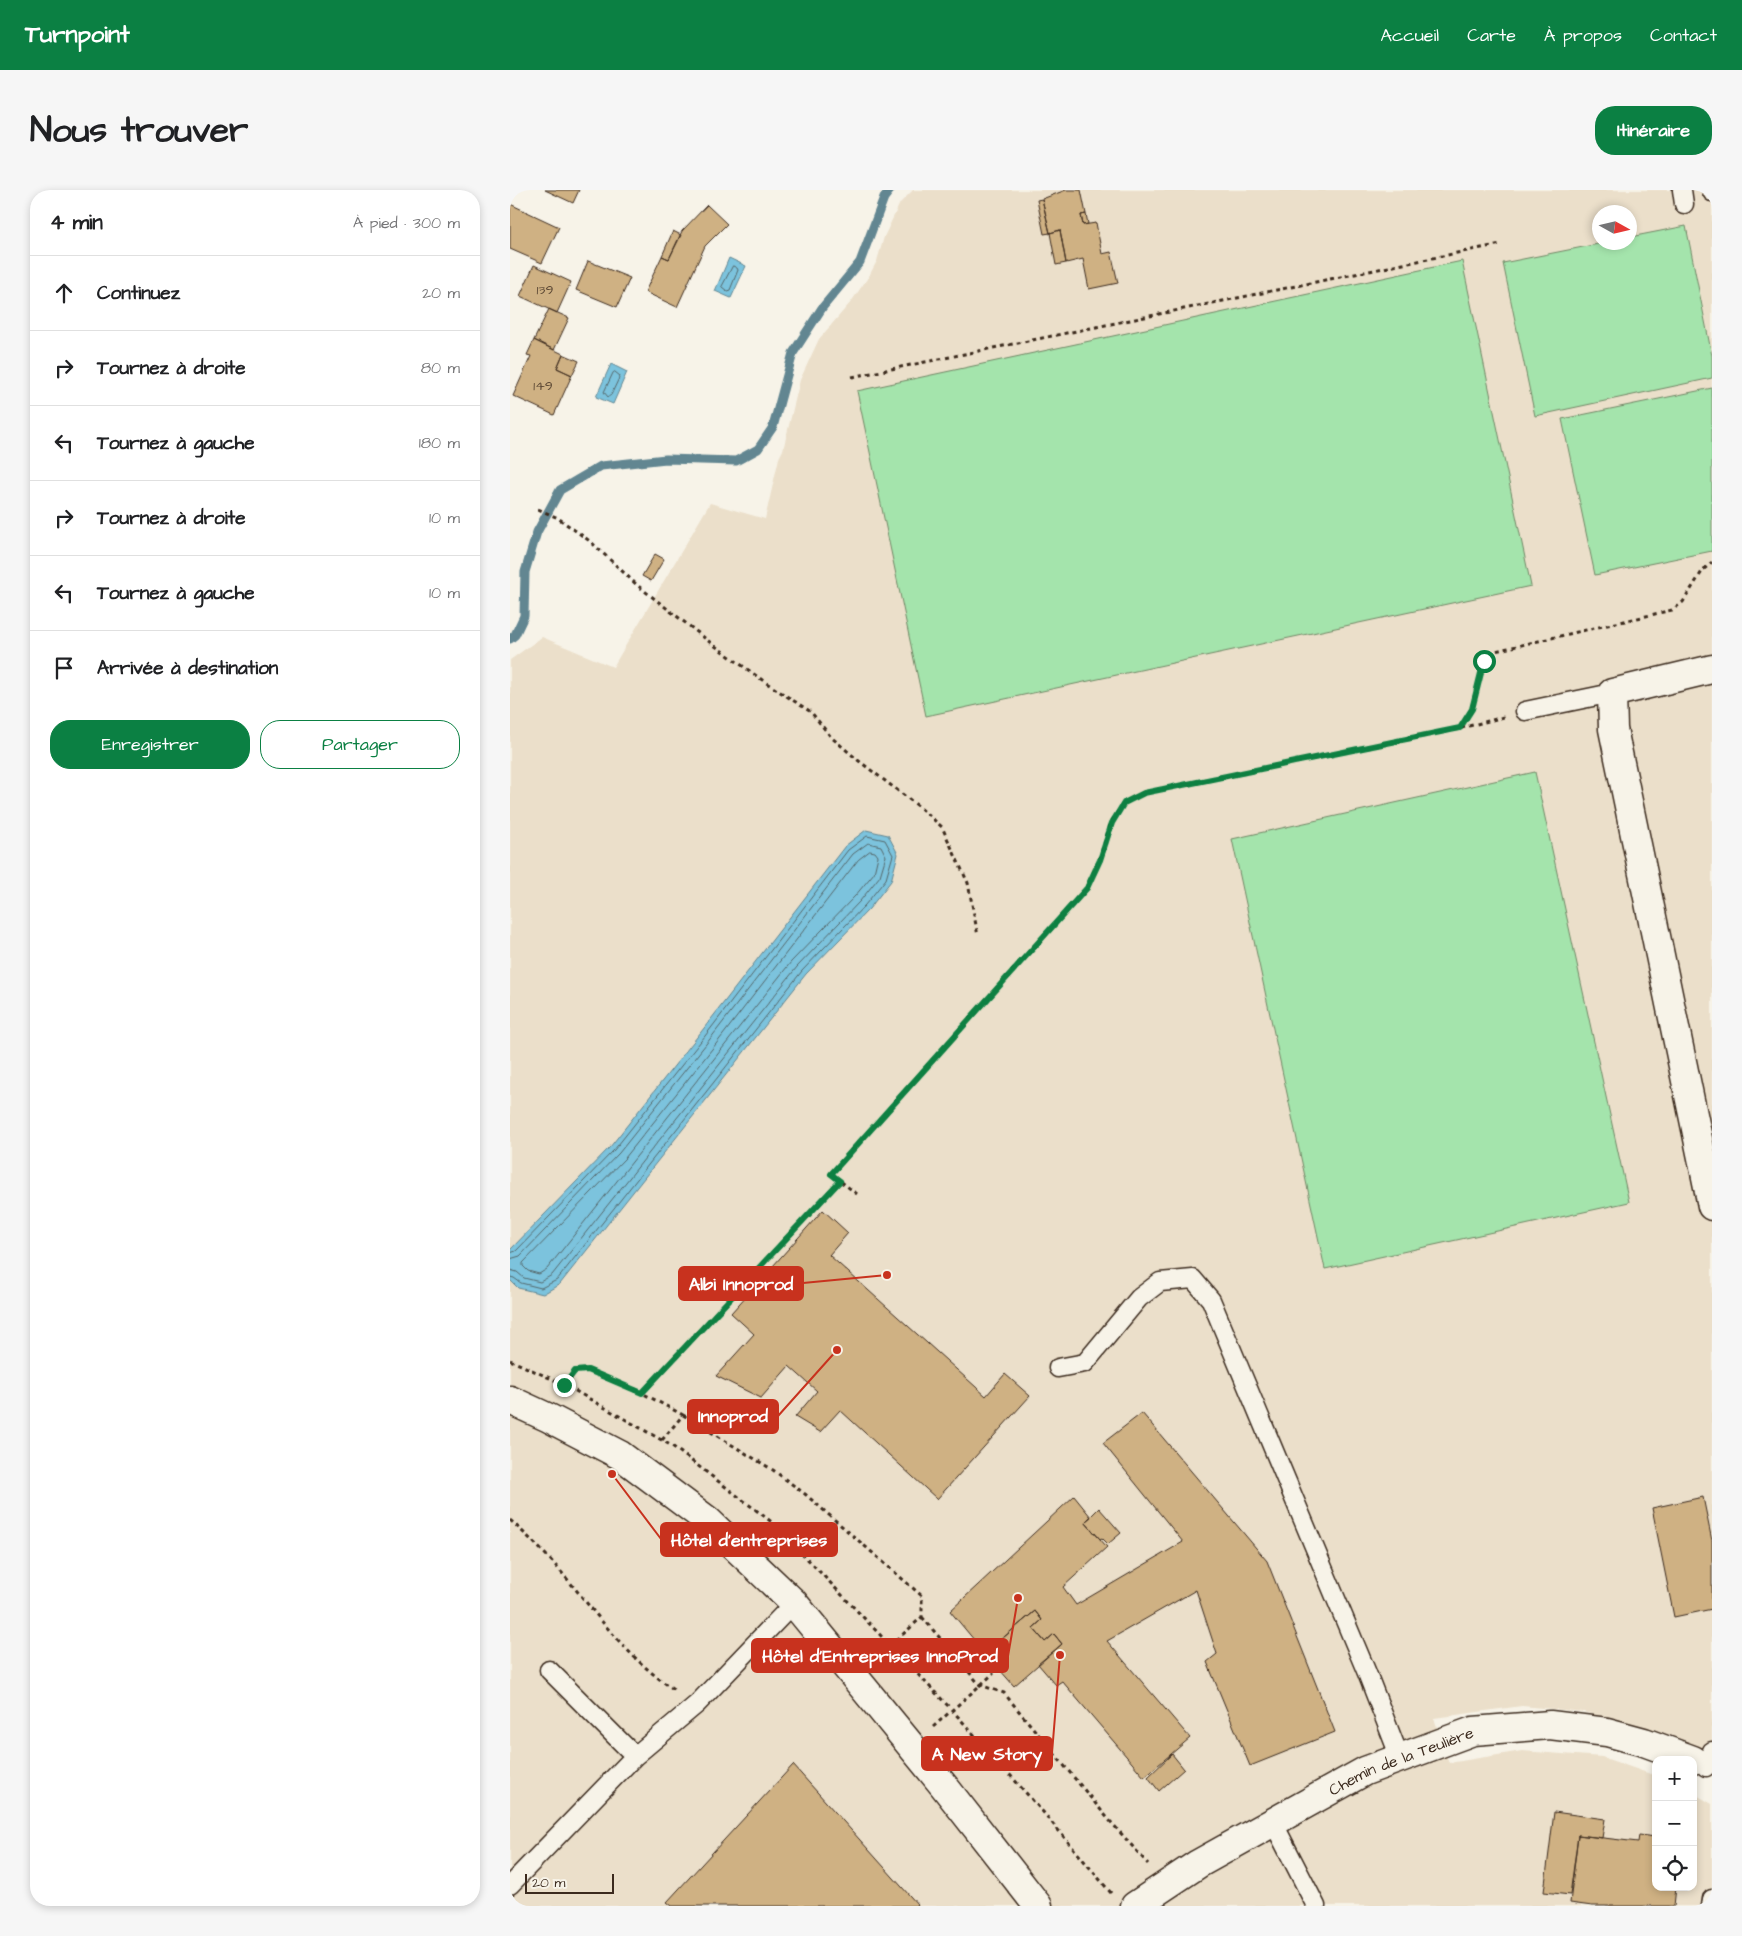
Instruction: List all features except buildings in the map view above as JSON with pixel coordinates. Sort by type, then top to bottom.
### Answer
[{"type":"street","points":[[1712,669],[1612,693],[1613,728],[1712,1206]]},
{"type":"street","points":[[510,1400],[620,1455],[707,1520],[794,1603],[1038,1906]]},
{"type":"street","name":"Chemin de la Teulière","points":[[1135,1906],[1198,1864],[1365,1771],[1473,1731],[1550,1725],[1607,1732],[1703,1762]]},
{"type":"lane","points":[[1525,711],[1612,693]]},
{"type":"lane","points":[[1058,1368],[1085,1363],[1139,1298],[1160,1282],[1193,1279],[1210,1300],[1368,1673],[1400,1758]]},
{"type":"lane","points":[[510,1885],[635,1756],[697,1704],[794,1603]]},
{"type":"lane","points":[[549,1670],[635,1756]]},
{"type":"lane","points":[[1273,1822],[1316,1906]]},
{"type":"lane","points":[[1711,1906],[1712,1899]]},
{"type":"path","points":[[852,378],[1501,244]]},
{"type":"path","points":[[538,509],[558,518],[591,542],[637,585],[711,643],[811,712],[831,737],[858,761],[918,806],[942,827],[968,883],[978,936]]},
{"type":"path","points":[[1460,728],[1472,709],[1484,661],[1491,652],[1672,610],[1683,602],[1703,570],[1712,562]]},
{"type":"path","points":[[857,1194],[831,1174],[1087,888],[1100,860],[1112,823],[1124,803],[1144,793],[1460,728],[1525,711]]},
{"type":"path","points":[[642,1393],[840,1181]]},
{"type":"path","points":[[564,1385],[575,1371],[588,1370],[642,1393],[683,1415],[773,1470],[805,1494],[922,1596],[922,1617],[980,1684],[1004,1693],[1149,1865]]},
{"type":"path","points":[[662,1440],[683,1415]]},
{"type":"path","points":[[510,1520],[546,1555],[618,1642],[660,1681],[697,1704]]},
{"type":"path","points":[[890,1646],[922,1617]]},
{"type":"path","points":[[911,1746],[994,1673]]},
{"type":"shaded area","points":[[913,190],[1712,190],[1712,1754],[1649,1731],[1584,1712],[1522,1706],[1434,1718],[1449,1763],[1522,1751],[1602,1757],[1652,1775],[1652,1891],[1697,1891],[1697,1795],[1712,1804],[1712,1906],[510,1906],[510,660],[542,637],[613,667],[710,503],[765,519],[800,380],[819,339],[851,302],[869,276],[877,261],[884,237],[900,203]]},
{"type":"green space","points":[[1686,226],[1712,356],[1712,378],[1535,416],[1503,263],[1592,245],[1592,250],[1637,250],[1637,236]]},
{"type":"green space","points":[[1462,261],[1531,586],[926,716],[857,391]]},
{"type":"green space","points":[[1712,388],[1712,551],[1595,575],[1562,419]]},
{"type":"green space","points":[[1535,772],[1629,1202],[1325,1269],[1232,839]]},
{"type":"water","points":[[729,258],[746,266],[731,298],[715,291]]},
{"type":"water","points":[[611,364],[627,372],[613,404],[596,397]]},
{"type":"water","points":[[866,830],[888,835],[898,854],[891,881],[869,909],[806,974],[560,1284],[543,1294],[518,1288],[510,1280],[510,1250],[610,1147],[845,846]]},
{"type":"waterway","points":[[510,639],[515,635],[524,616],[525,572],[537,532],[560,490],[601,466],[666,459],[736,461],[758,449],[773,427],[793,353],[822,308],[860,262],[884,198],[890,190]]},
{"type":"place","name":"Albi Innoprod","points":[[887,1275]]},
{"type":"place","name":"Innoprod","points":[[837,1350]]},
{"type":"place","name":"Hôtel d'entreprises","points":[[612,1474]]},
{"type":"place","name":"Hôtel d'Entreprises InnoProd","points":[[1018,1598]]},
{"type":"place","name":"A New Story","points":[[1060,1655]]},
{"type":"route","points":[[564,1385],[575,1371],[588,1370],[642,1393],[840,1181],[831,1174],[1087,888],[1100,860],[1112,823],[1124,803],[1144,793],[1460,728],[1472,709],[1484,661]]}]
